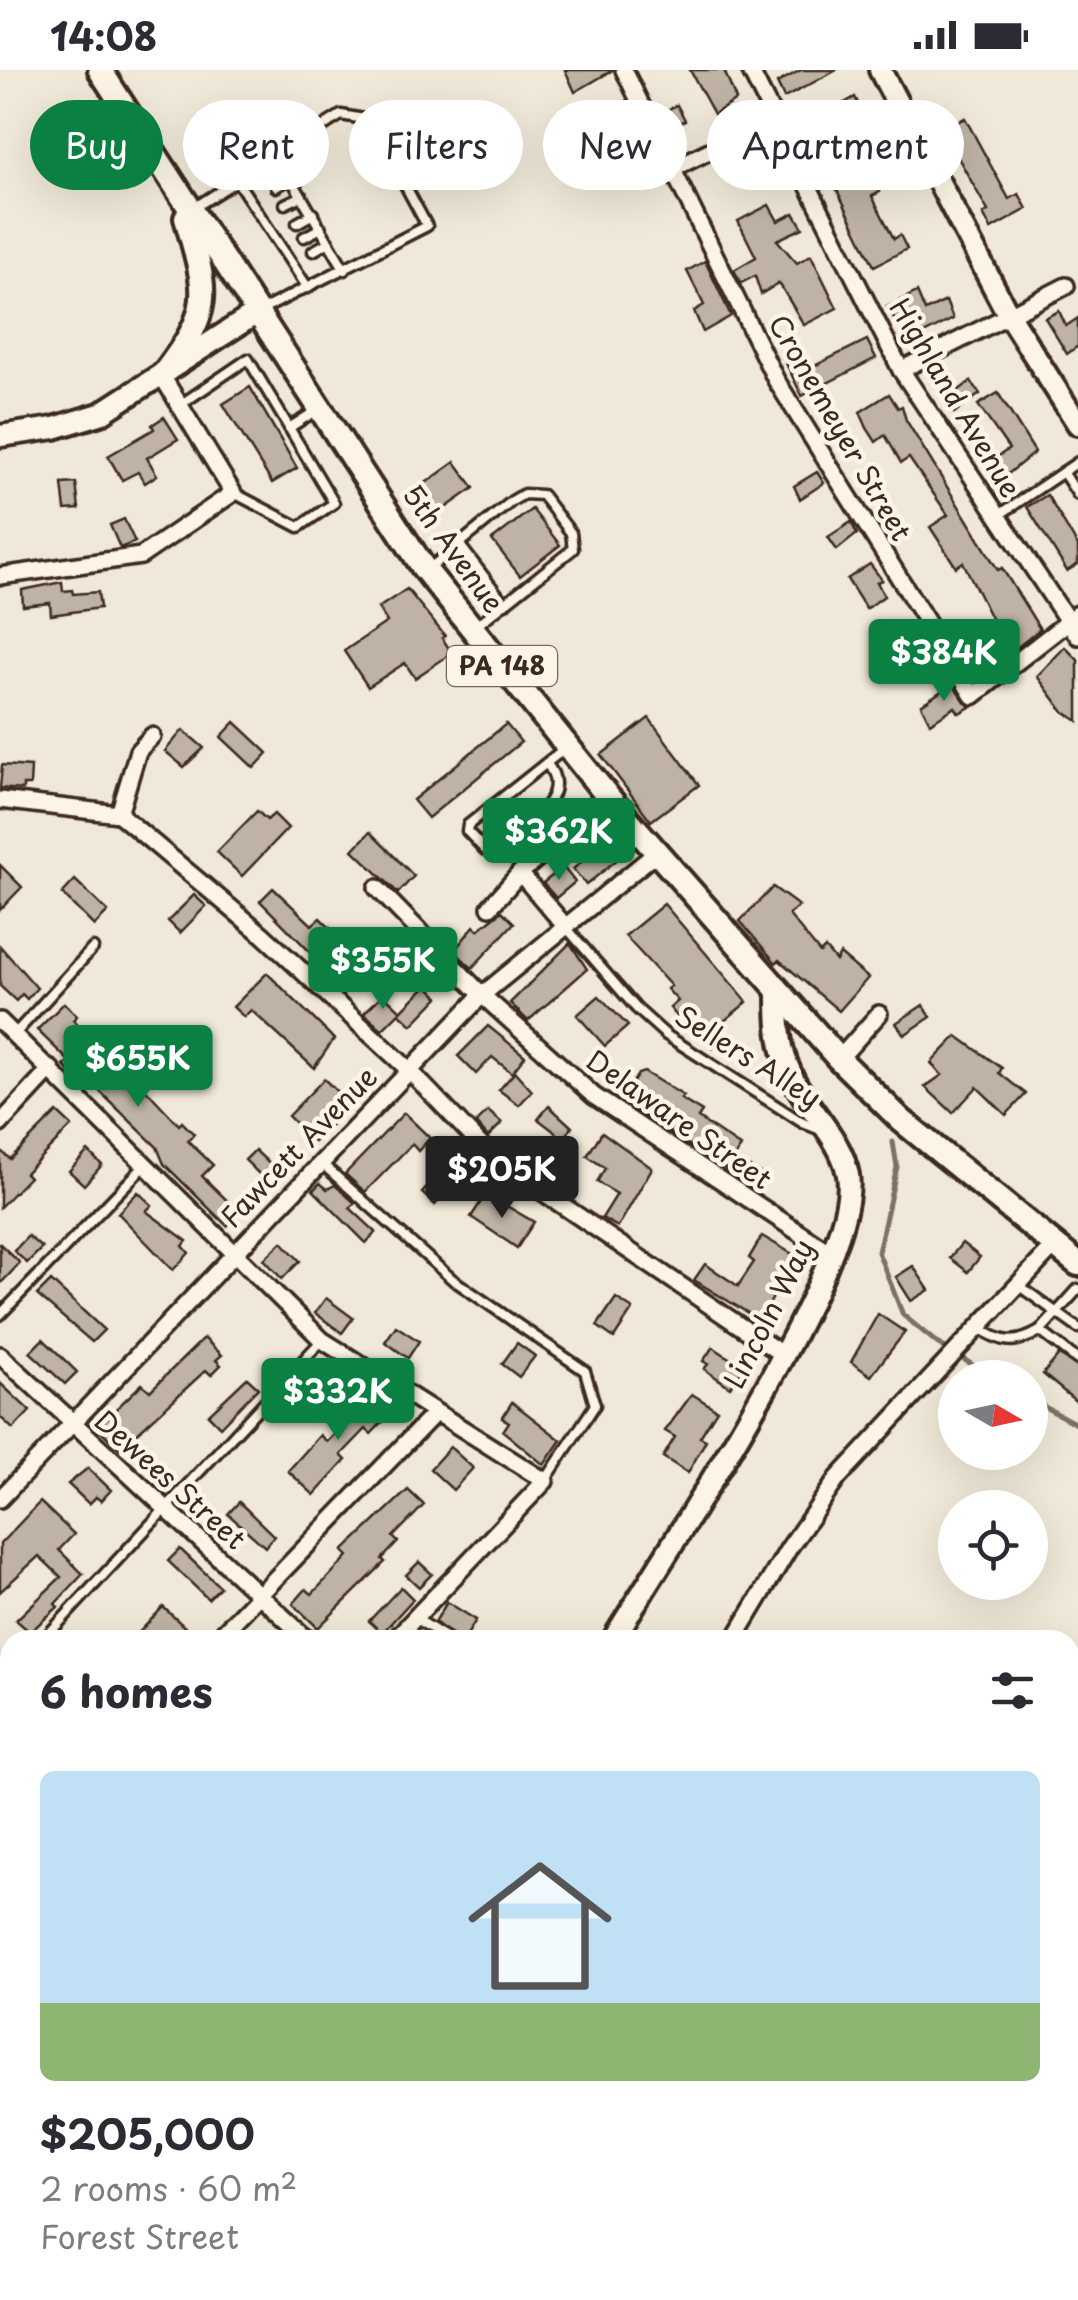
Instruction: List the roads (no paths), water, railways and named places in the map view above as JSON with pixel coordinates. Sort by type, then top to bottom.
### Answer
[{"type":"main road","name":"5th Avenue","points":[[100,70],[426,572],[609,798],[839,1060],[901,1120],[1078,1264]]},
{"type":"main road","points":[[880,70],[1008,314],[1078,424]]},
{"type":"main road","points":[[162,376],[193,336],[204,306],[203,276],[185,203]]},
{"type":"main road","points":[[0,436],[54,428],[100,414],[258,312]]},
{"type":"main road","name":"Lincoln Way","points":[[619,1630],[784,1356],[846,1219],[848,1175],[829,1133],[788,1066],[778,1038],[778,995]]},
{"type":"street","name":"Cronemeyer Street","points":[[624,70],[639,100]]},
{"type":"street","name":"Highland Avenue","points":[[750,70],[765,100]]},
{"type":"street","name":"Cronemeyer Street","points":[[682,190],[776,380],[973,696],[1074,624]]},
{"type":"street","name":"Highland Avenue","points":[[811,190],[902,370],[996,516],[1074,624]]},
{"type":"street","points":[[902,370],[1066,286]]},
{"type":"street","points":[[0,576],[142,556],[233,492],[162,376]]},
{"type":"street","points":[[120,814],[138,750],[152,736]]},
{"type":"street","points":[[490,907],[520,873],[609,798]]},
{"type":"street","points":[[0,800],[120,814],[263,935],[408,1070],[494,1159],[784,1356]]},
{"type":"street","name":"Fawcett Avenue","points":[[0,1500],[482,996],[656,853]]},
{"type":"street","points":[[520,873],[565,926]]},
{"type":"street","name":"Delaware Street","points":[[377,888],[482,996],[594,1096],[832,1256]]},
{"type":"street","points":[[839,1060],[878,1014]]},
{"type":"street","points":[[0,1021],[322,1340],[545,1481],[404,1630]]},
{"type":"street","points":[[0,1124],[50,1070]]},
{"type":"street","points":[[740,1630],[789,1548],[838,1478],[1055,1245]]},
{"type":"street","name":"Dewees Street","points":[[0,1355],[297,1630]]},
{"type":"street","points":[[225,1630],[435,1413]]},
{"type":"lane","points":[[258,312],[427,226],[370,120],[341,115],[329,123]]},
{"type":"lane","points":[[185,203],[216,190]]},
{"type":"lane","points":[[243,190],[281,248],[295,260],[308,288]]},
{"type":"lane","points":[[298,190],[345,270]]},
{"type":"lane","points":[[250,200],[262,194]]},
{"type":"lane","points":[[285,204],[302,196]]},
{"type":"lane","points":[[260,217],[272,211]]},
{"type":"lane","points":[[297,223],[312,214]]},
{"type":"lane","points":[[304,236],[320,228]]},
{"type":"lane","points":[[273,236],[284,230]]},
{"type":"lane","points":[[313,250],[329,242]]},
{"type":"lane","points":[[281,248],[291,244]]},
{"type":"lane","points":[[180,406],[248,359],[334,503],[299,527],[233,492]]},
{"type":"lane","points":[[290,428],[320,408]]},
{"type":"lane","points":[[996,516],[1078,462]]},
{"type":"lane","points":[[1063,472],[1078,495]]},
{"type":"lane","points":[[426,572],[512,501],[524,494],[542,495],[571,532],[573,549],[473,629]]},
{"type":"lane","points":[[459,544],[505,604]]},
{"type":"lane","points":[[546,763],[557,776],[559,787],[552,799],[494,851],[485,850],[466,831],[468,824],[546,763],[568,746]]},
{"type":"lane","name":"Sellers Alley","points":[[565,926],[636,1008],[666,1035],[802,1123],[829,1133]]},
{"type":"lane","points":[[14,1034],[93,948]]},
{"type":"lane","points":[[320,1162],[452,1279],[584,1371],[595,1405],[545,1481]]},
{"type":"lane","points":[[0,1315],[146,1164]]},
{"type":"lane","points":[[1018,1284],[1078,1328]]},
{"type":"lane","points":[[977,1327],[999,1340],[1019,1344],[1040,1332],[1077,1292]]},
{"type":"lane","points":[[1040,1332],[1078,1360]]},
{"type":"lane","points":[[52,1630],[322,1340]]},
{"type":"lane","points":[[416,1618],[435,1630]]},
{"type":"waterway","points":[[893,1142],[897,1167],[878,1252],[903,1315],[965,1360]]},
{"type":"waterway","points":[[1048,1409],[1078,1425]]}]
